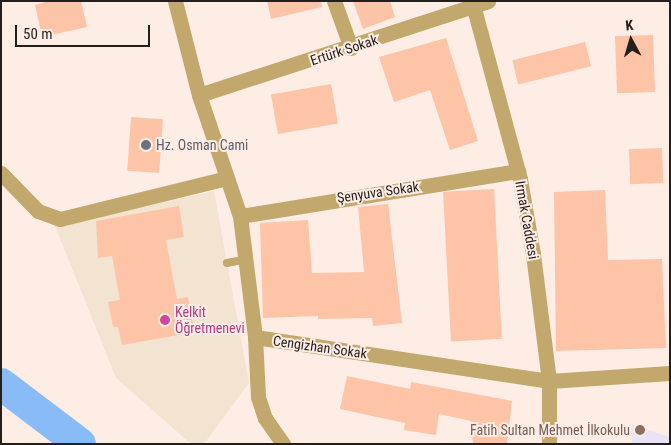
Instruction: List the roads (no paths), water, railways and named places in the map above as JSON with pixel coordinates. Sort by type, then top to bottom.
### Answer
[{"type":"street","name":"Cengizhan Sokak","points":[[175,1],[199,95],[240,216],[247,259],[255,337],[549,381],[670,373]]},
{"type":"street","points":[[334,1],[351,48]]},
{"type":"street","name":"Ertürk Sokak","points":[[199,95],[351,48],[472,4],[488,1]]},
{"type":"street","name":"Irmak Caddesi","points":[[472,4],[518,171],[533,254],[549,381],[549,444]]},
{"type":"street","name":"Şenyuva Sokak","points":[[240,216],[518,171]]},
{"type":"street","points":[[1,173],[38,211],[60,219],[228,178]]},
{"type":"street","points":[[255,337],[258,397],[265,418],[283,444]]},
{"type":"lane","points":[[227,264],[247,259]]},
{"type":"waterway","points":[[1,384],[80,444]]},
{"type":"place","name":"Hz. Osman Cami","points":[[146,145]]},
{"type":"place","name":"Kelkit Öğretmenevi","points":[[165,320]]},
{"type":"place","name":"Fatih Sultan Mehmet İlkokulu","points":[[640,430]]}]
